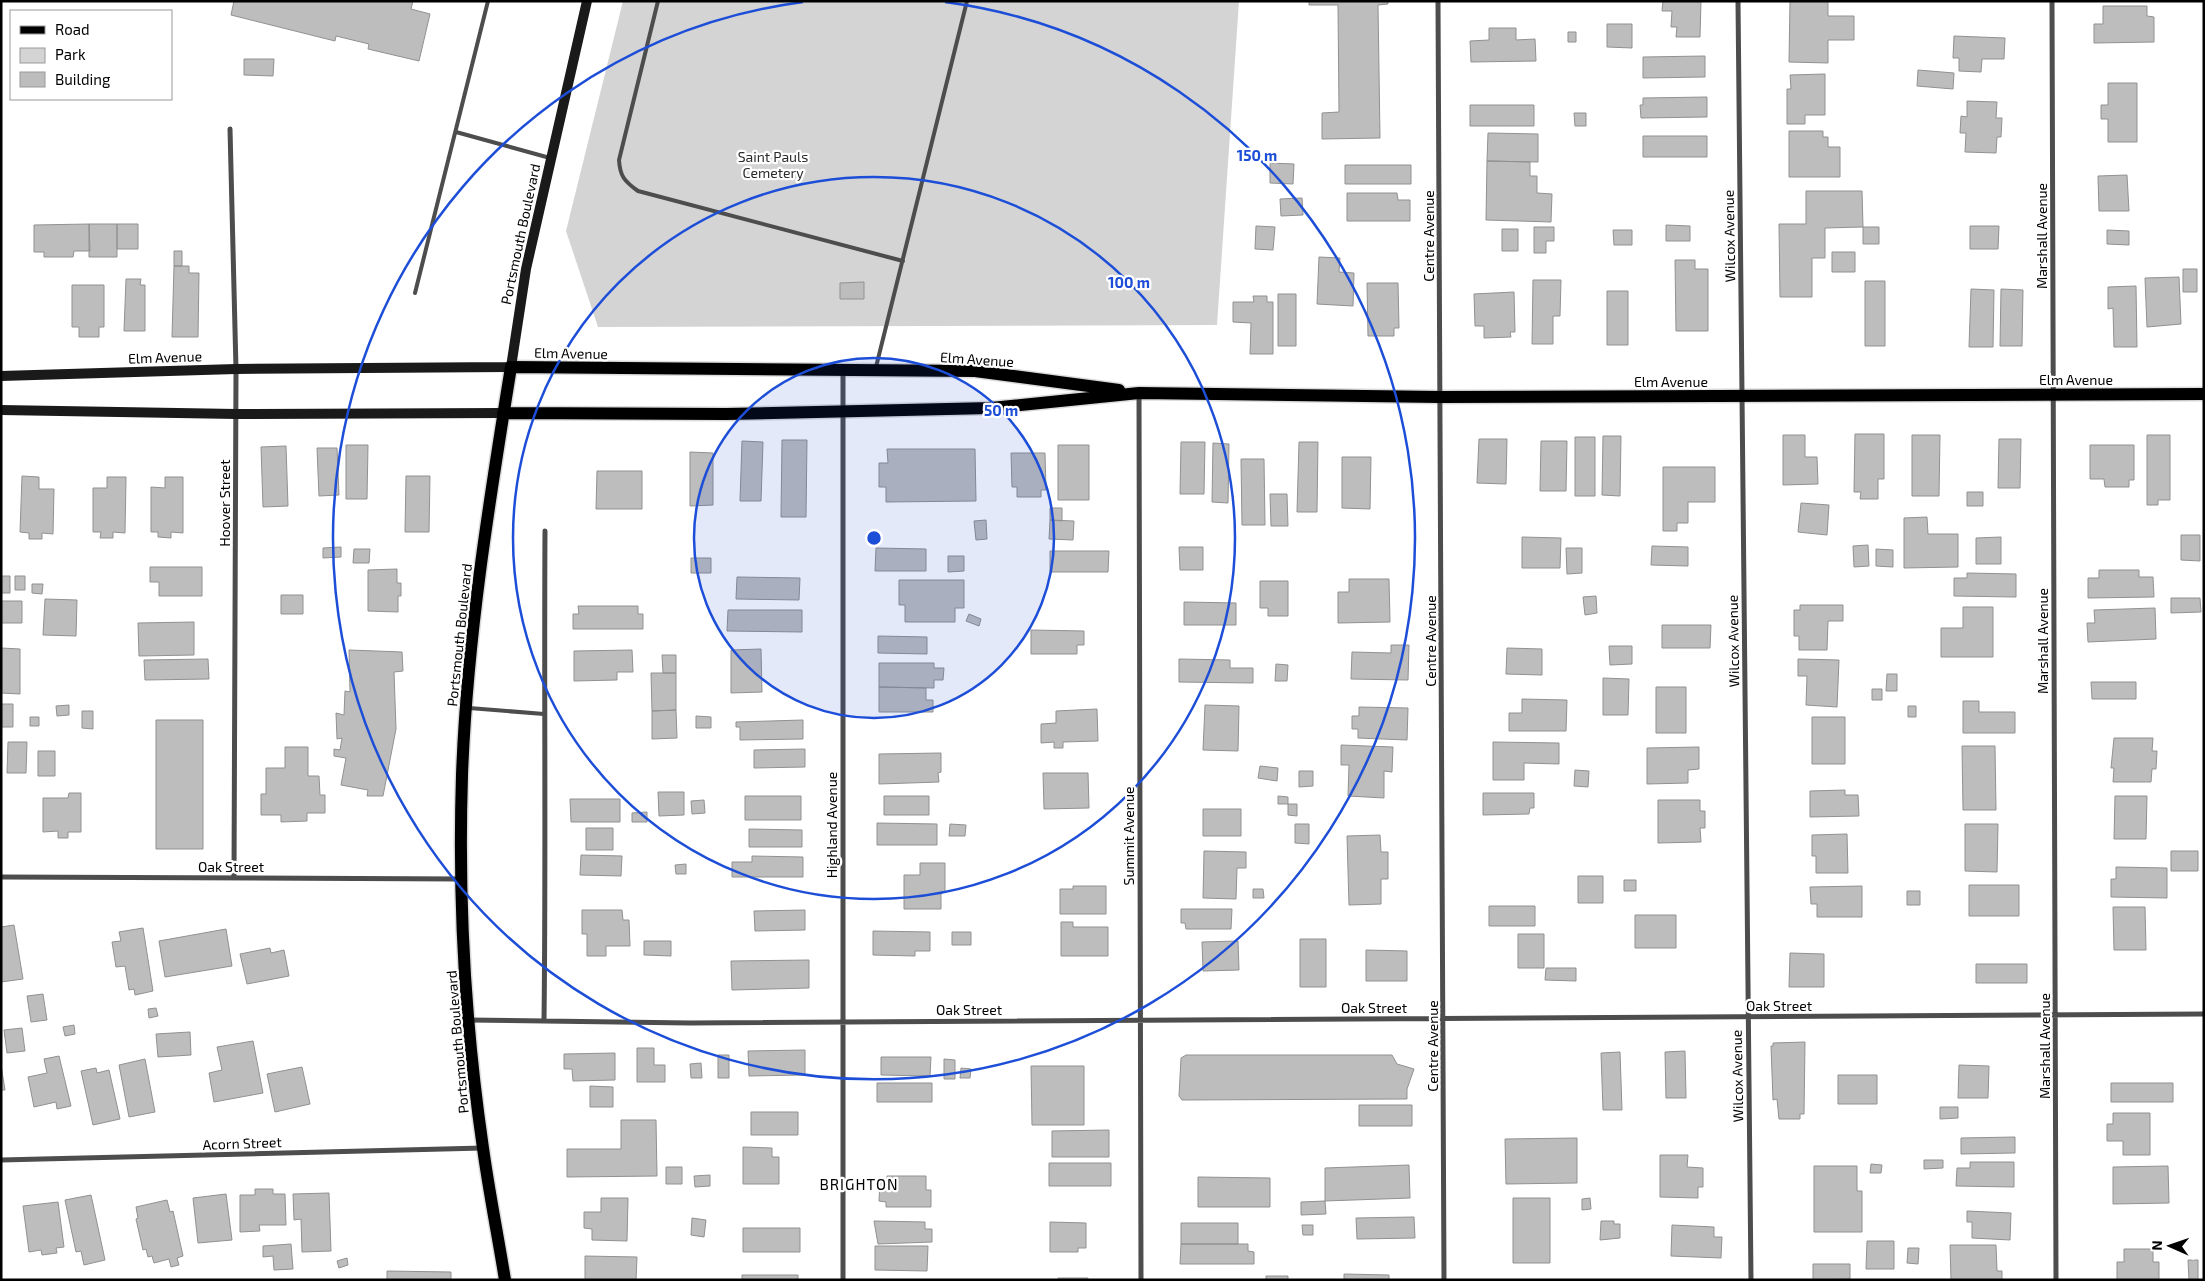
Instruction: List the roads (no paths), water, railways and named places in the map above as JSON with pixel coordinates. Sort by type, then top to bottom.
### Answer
[{"type":"main road","name":"Portsmouth Boulevard","points":[[505,1280],[483,1148],[469,1020],[462,879],[462,775],[469,661],[482,547],[526,269],[587,1]]},
{"type":"main road","name":"Elm Avenue","points":[[1,376],[236,369],[511,367],[975,371],[1139,393]]},
{"type":"main road","name":"Elm Avenue","points":[[1,410],[236,414],[843,411],[991,408],[1139,393],[1440,397],[2204,394]]},
{"type":"street","name":"Centre Avenue","points":[[1438,1],[1444,1280]]},
{"type":"street","name":"Wilcox Avenue","points":[[1738,1],[1751,1280]]},
{"type":"street","name":"Marshall Avenue","points":[[2052,1],[2056,1280]]},
{"type":"street","name":"Hoover Street","points":[[230,129],[236,369],[234,876]]},
{"type":"street","name":"Highland Avenue","points":[[843,370],[843,1280]]},
{"type":"street","name":"Summit Avenue","points":[[1139,393],[1141,1280]]},
{"type":"street","points":[[544,1021],[546,868],[544,714],[545,531]]},
{"type":"street","name":"Oak Street","points":[[1,877],[234,876],[462,879]]},
{"type":"street","name":"Oak Street","points":[[469,1020],[1140,1020],[2204,1014]]},
{"type":"street","name":"Acorn Street","points":[[1,1160],[483,1148]]},
{"type":"lane","points":[[415,293],[488,1]]},
{"type":"lane","points":[[658,1],[619,160],[620,175],[626,182],[638,191],[903,261]]},
{"type":"lane","points":[[876,370],[967,1]]},
{"type":"lane","points":[[456,132],[551,159]]},
{"type":"lane","points":[[466,708],[544,714]]},
{"type":"district","name":"BRIGHTON","points":[[859,1184]]},
{"type":"park label","name":"Saint Pauls Cemetery","points":[[773,164]]}]
